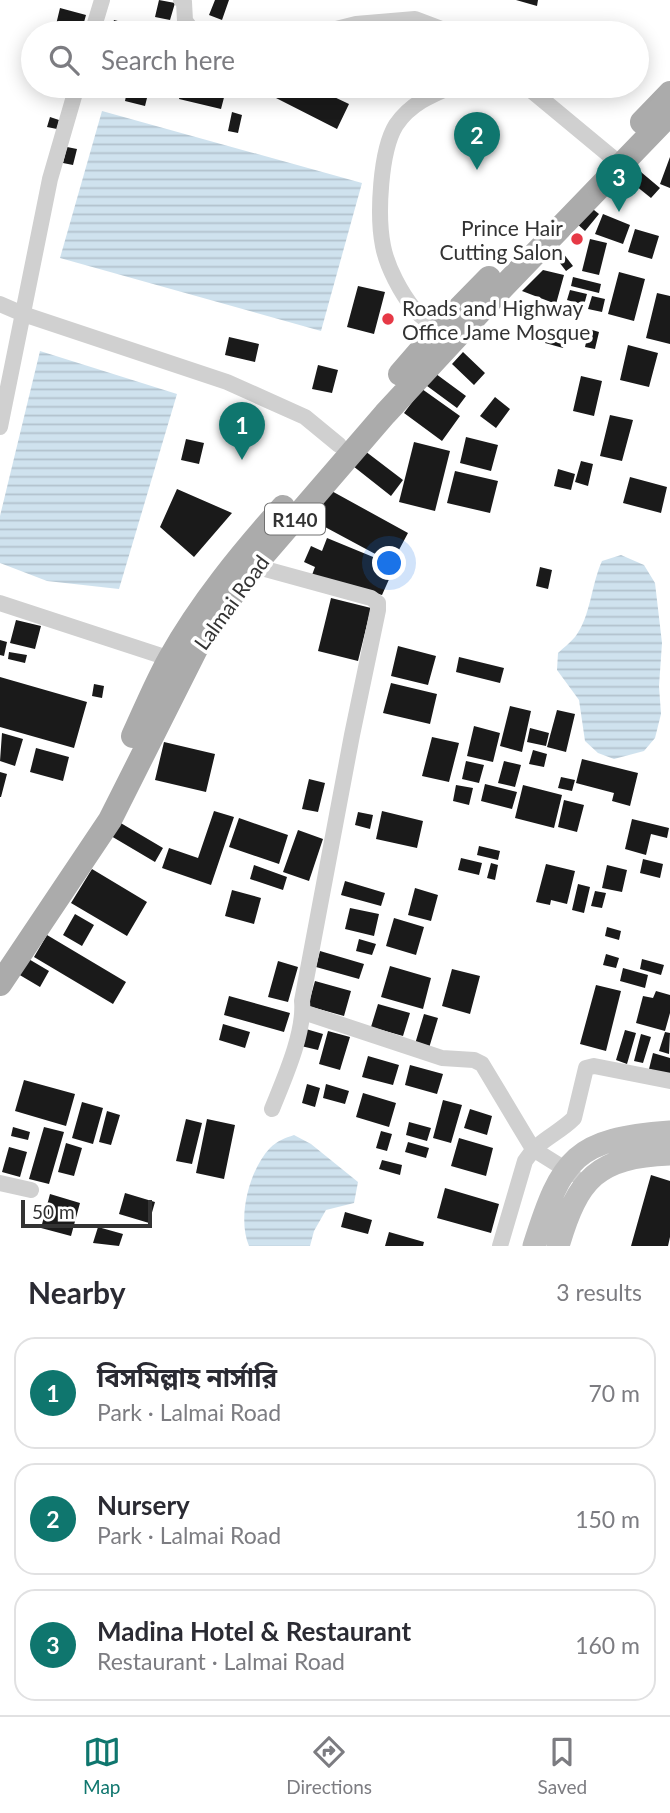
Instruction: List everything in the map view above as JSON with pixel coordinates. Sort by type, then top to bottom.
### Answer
[{"type":"main road","name":"Lalmai Road","points":[[0,954],[97,811],[178,662],[204,633],[254,566],[385,414],[615,159],[670,93]]},
{"type":"main road","name":"Lalmai Road","points":[[0,984],[110,820],[178,662],[209,598],[254,540],[439,329],[615,159],[670,114]]},
{"type":"main road","points":[[534,1246],[548,1202],[565,1169],[578,1156],[602,1142],[633,1135],[670,1132]]},
{"type":"main road","points":[[558,1246],[574,1202],[586,1181],[609,1164],[653,1154],[670,1154]]},
{"type":"street","points":[[96,21],[102,0]]},
{"type":"street","points":[[181,0],[184,2],[186,21]]},
{"type":"street","points":[[391,21],[420,21]]},
{"type":"street","points":[[0,427],[50,179],[74,98]]},
{"type":"street","points":[[425,98],[397,125],[384,155],[380,193],[383,247],[396,280],[415,310],[439,329]]},
{"type":"street","points":[[541,98],[615,159]]},
{"type":"street","points":[[0,304],[227,382],[305,417],[339,445]]},
{"type":"street","points":[[254,566],[372,598],[378,603],[302,1001],[303,1012],[290,1064],[272,1109]]},
{"type":"street","points":[[0,603],[178,662]]},
{"type":"street","points":[[303,1012],[442,1058],[474,1060],[482,1064],[533,1149],[586,1181]]},
{"type":"street","points":[[499,1246],[526,1161],[533,1149],[575,1118],[588,1066],[670,1082]]},
{"type":"street","points":[[0,1183],[31,1190]]},
{"type":"water","points":[[102,111],[362,183],[321,331],[60,258]]},
{"type":"water","points":[[40,351],[177,394],[119,589],[47,581],[0,563],[0,516]]},
{"type":"water","points":[[621,555],[644,565],[655,583],[662,643],[659,686],[661,714],[655,738],[644,751],[614,759],[598,753],[585,741],[579,700],[557,670],[558,653],[575,637],[584,620],[602,561]]},
{"type":"water","points":[[294,1135],[311,1144],[358,1182],[354,1203],[326,1210],[314,1231],[310,1246],[249,1246],[244,1222],[251,1181],[270,1148]]},
{"type":"building","points":[[159,0],[175,3],[170,20],[155,17]]},
{"type":"building","points":[[215,0],[229,0],[222,20],[209,15]]},
{"type":"building","points":[[516,0],[538,0],[537,6]]},
{"type":"building","points":[[60,8],[86,15],[84,21],[57,21]]},
{"type":"building","points":[[126,98],[147,98],[145,106],[125,101]]},
{"type":"building","points":[[179,98],[224,98],[221,109]]},
{"type":"building","points":[[276,98],[336,98],[349,104],[337,129]]},
{"type":"building","points":[[232,112],[242,115],[238,133],[228,131]]},
{"type":"building","points":[[50,117],[59,120],[57,129],[47,127]]},
{"type":"building","points":[[67,147],[77,149],[73,165],[63,163]]},
{"type":"building","points":[[670,157],[670,188],[660,184]]},
{"type":"building","points":[[635,167],[660,188],[651,198],[626,178]]},
{"type":"building","points":[[589,206],[599,214],[585,231],[575,222]]},
{"type":"building","points":[[603,214],[630,225],[623,244],[595,234]]},
{"type":"building","points":[[635,229],[659,236],[652,259],[628,252]]},
{"type":"building","points":[[590,239],[607,243],[599,275],[582,271]]},
{"type":"building","points":[[556,244],[573,266],[566,271],[549,249]]},
{"type":"building","points":[[543,270],[564,275],[556,304],[522,291]]},
{"type":"building","points":[[619,272],[645,279],[634,321],[608,314]]},
{"type":"building","points":[[573,277],[601,284],[599,293],[571,286]]},
{"type":"building","points":[[358,286],[385,292],[374,334],[347,327]]},
{"type":"building","points":[[570,290],[587,294],[584,305],[567,300]]},
{"type":"building","points":[[657,293],[670,296],[670,344],[646,338]]},
{"type":"building","points":[[592,296],[605,299],[602,312],[588,309]]},
{"type":"building","points":[[589,329],[599,332],[595,349],[585,347]]},
{"type":"building","points":[[547,333],[566,338],[563,348],[545,343]]},
{"type":"building","points":[[229,337],[259,344],[255,362],[225,355]]},
{"type":"building","points":[[628,345],[658,353],[649,387],[620,380]]},
{"type":"building","points":[[463,352],[485,373],[474,385],[452,364]]},
{"type":"building","points":[[318,365],[338,370],[332,393],[312,389]]},
{"type":"building","points":[[432,371],[466,396],[457,408],[423,383]]},
{"type":"building","points":[[581,376],[602,381],[594,416],[573,411]]},
{"type":"building","points":[[422,389],[460,416],[442,441],[404,413]]},
{"type":"building","points":[[495,397],[510,409],[496,428],[480,416]]},
{"type":"building","points":[[610,415],[633,420],[622,461],[600,456]]},
{"type":"building","points":[[466,437],[498,445],[491,471],[460,463]]},
{"type":"building","points":[[186,439],[204,443],[199,464],[181,460]]},
{"type":"building","points":[[414,442],[450,451],[435,511],[399,502]]},
{"type":"building","points":[[365,451],[403,480],[391,496],[353,466]]},
{"type":"building","points":[[581,461],[593,464],[588,486],[575,482]]},
{"type":"building","points":[[558,469],[575,474],[571,490],[554,486]]},
{"type":"building","points":[[455,471],[498,481],[490,513],[447,503]]},
{"type":"building","points":[[630,477],[667,487],[661,513],[623,503]]},
{"type":"building","points":[[177,489],[232,513],[194,557],[160,527]]},
{"type":"building","points":[[328,489],[408,533],[392,563],[312,520]]},
{"type":"building","points":[[327,538],[395,566],[382,595],[312,575],[315,567],[304,562],[311,546],[322,551]]},
{"type":"building","points":[[540,567],[552,570],[548,589],[536,586]]},
{"type":"building","points":[[331,598],[371,608],[358,661],[318,651]]},
{"type":"building","points":[[16,620],[41,626],[35,649],[10,643]]},
{"type":"building","points":[[0,640],[7,642],[4,656],[0,655]]},
{"type":"building","points":[[398,646],[436,656],[428,685],[391,676]]},
{"type":"building","points":[[9,652],[27,655],[25,663],[8,659]]},
{"type":"building","points":[[459,657],[504,668],[500,683],[456,672]]},
{"type":"building","points":[[0,677],[87,702],[74,748],[0,727]]},
{"type":"building","points":[[391,683],[437,694],[430,724],[383,713]]},
{"type":"building","points":[[94,684],[104,686],[102,698],[92,696]]},
{"type":"building","points":[[510,706],[531,711],[522,752],[500,746]]},
{"type":"building","points":[[557,710],[575,714],[566,752],[547,747]]},
{"type":"building","points":[[474,726],[500,733],[493,762],[467,756]]},
{"type":"building","points":[[530,728],[549,733],[546,746],[527,742]]},
{"type":"building","points":[[2,733],[23,739],[15,766],[0,761]]},
{"type":"building","points":[[432,737],[459,743],[449,782],[422,776]]},
{"type":"building","points":[[164,742],[215,754],[206,792],[155,780]]},
{"type":"building","points":[[36,748],[69,757],[63,781],[30,772]]},
{"type":"building","points":[[533,750],[547,754],[544,767],[529,764]]},
{"type":"building","points":[[582,759],[638,773],[630,806],[612,801],[614,793],[576,783]]},
{"type":"building","points":[[466,761],[484,765],[479,783],[462,779]]},
{"type":"building","points":[[504,761],[521,765],[515,787],[498,783]]},
{"type":"building","points":[[0,772],[7,774],[1,797],[0,797]]},
{"type":"building","points":[[561,777],[575,780],[572,791],[558,788]]},
{"type":"building","points":[[309,779],[325,783],[318,812],[302,809]]},
{"type":"building","points":[[485,784],[517,792],[512,809],[481,801]]},
{"type":"building","points":[[456,785],[473,788],[469,805],[453,801]]},
{"type":"building","points":[[523,785],[562,795],[554,828],[515,818]]},
{"type":"building","points":[[564,800],[584,805],[577,832],[558,827]]},
{"type":"building","points":[[214,811],[234,817],[211,885],[162,868],[169,848],[198,858]]},
{"type":"building","points":[[382,811],[423,821],[417,848],[376,839]]},
{"type":"building","points":[[358,812],[373,815],[370,829],[355,825]]},
{"type":"building","points":[[239,818],[288,835],[279,864],[229,847]]},
{"type":"building","points":[[632,819],[669,828],[667,838],[651,834],[646,855],[625,849]]},
{"type":"building","points":[[119,822],[163,848],[155,862],[111,836]]},
{"type":"building","points":[[298,830],[323,839],[309,881],[283,872]]},
{"type":"building","points":[[479,846],[500,851],[498,860],[477,855]]},
{"type":"building","points":[[461,858],[482,863],[479,875],[458,870]]},
{"type":"building","points":[[643,859],[663,864],[660,878],[640,873]]},
{"type":"building","points":[[491,863],[498,865],[495,880],[487,878]]},
{"type":"building","points":[[546,864],[575,871],[567,904],[551,900],[550,905],[536,902]]},
{"type":"building","points":[[254,865],[287,877],[283,890],[250,879]]},
{"type":"building","points":[[607,865],[627,870],[622,892],[602,888]]},
{"type":"building","points":[[92,869],[147,902],[127,936],[71,903]]},
{"type":"building","points":[[345,881],[385,893],[381,906],[341,895]]},
{"type":"building","points":[[578,884],[590,887],[584,913],[572,910]]},
{"type":"building","points":[[415,888],[438,895],[431,921],[408,915]]},
{"type":"building","points":[[232,890],[261,898],[254,924],[225,916]]},
{"type":"building","points":[[595,891],[606,893],[602,908],[591,906]]},
{"type":"building","points":[[350,908],[379,914],[374,936],[345,929]]},
{"type":"building","points":[[75,914],[94,925],[82,946],[63,935]]},
{"type":"building","points":[[394,918],[424,927],[416,955],[386,946]]},
{"type":"building","points":[[607,927],[621,931],[619,940],[605,936]]},
{"type":"building","points":[[47,935],[126,982],[113,1004],[34,957]]},
{"type":"building","points":[[359,939],[376,944],[372,955],[356,951]]},
{"type":"building","points":[[320,951],[364,964],[359,979],[316,967]]},
{"type":"building","points":[[606,954],[619,958],[616,968],[603,965]]},
{"type":"building","points":[[27,958],[49,971],[40,987],[18,974]]},
{"type":"building","points":[[642,959],[664,965],[661,975],[640,969]]},
{"type":"building","points":[[278,961],[298,967],[288,1002],[268,997]]},
{"type":"building","points":[[390,966],[431,978],[423,1009],[381,997]]},
{"type":"building","points":[[623,968],[648,975],[645,988],[620,981]]},
{"type":"building","points":[[452,969],[480,976],[470,1014],[442,1006]]},
{"type":"building","points":[[315,981],[351,991],[344,1016],[308,1006]]},
{"type":"building","points":[[596,985],[621,991],[606,1051],[580,1044]]},
{"type":"building","points":[[656,991],[670,995],[670,1013],[665,1031],[636,1023],[643,996],[653,998]]},
{"type":"building","points":[[229,996],[290,1013],[284,1032],[224,1015]]},
{"type":"building","points":[[378,1004],[410,1013],[403,1036],[371,1027]]},
{"type":"building","points":[[424,1014],[438,1018],[429,1048],[415,1044]]},
{"type":"building","points":[[223,1024],[250,1032],[245,1048],[219,1040]]},
{"type":"building","points":[[306,1029],[323,1034],[318,1050],[301,1046]]},
{"type":"building","points":[[625,1030],[636,1033],[627,1064],[616,1060]]},
{"type":"building","points":[[328,1031],[350,1037],[340,1070],[319,1064]]},
{"type":"building","points":[[665,1032],[670,1033],[669,1054],[659,1051]]},
{"type":"building","points":[[641,1034],[651,1037],[643,1063],[634,1061]]},
{"type":"building","points":[[653,1053],[670,1058],[670,1076],[649,1069]]},
{"type":"building","points":[[368,1056],[399,1065],[393,1085],[362,1077]]},
{"type":"building","points":[[410,1065],[443,1074],[437,1094],[405,1085]]},
{"type":"building","points":[[24,1080],[75,1094],[66,1126],[15,1111]]},
{"type":"building","points":[[307,1084],[320,1088],[315,1107],[302,1103]]},
{"type":"building","points":[[326,1084],[349,1091],[345,1104],[323,1098]]},
{"type":"building","points":[[363,1093],[396,1103],[389,1127],[356,1117]]},
{"type":"building","points":[[443,1100],[462,1105],[451,1143],[433,1138]]},
{"type":"building","points":[[82,1102],[103,1108],[93,1144],[72,1138]]},
{"type":"building","points":[[470,1109],[492,1116],[487,1135],[464,1128]]},
{"type":"building","points":[[107,1111],[120,1115],[111,1145],[99,1142]]},
{"type":"building","points":[[186,1119],[202,1123],[192,1164],[176,1161]]},
{"type":"building","points":[[207,1119],[235,1125],[224,1179],[196,1173]]},
{"type":"building","points":[[409,1122],[431,1128],[427,1141],[406,1135]]},
{"type":"building","points":[[13,1127],[30,1132],[28,1140],[11,1136]]},
{"type":"building","points":[[44,1127],[64,1132],[49,1184],[29,1179]]},
{"type":"building","points":[[381,1131],[392,1134],[387,1151],[376,1148]]},
{"type":"building","points":[[459,1138],[493,1148],[486,1176],[451,1166]]},
{"type":"building","points":[[408,1142],[429,1148],[426,1158],[405,1152]]},
{"type":"building","points":[[66,1143],[82,1148],[74,1176],[58,1172]]},
{"type":"building","points":[[9,1147],[27,1152],[20,1177],[2,1172]]},
{"type":"building","points":[[382,1160],[402,1165],[400,1175],[379,1169]]},
{"type":"building","points":[[651,1175],[670,1181],[668,1246],[631,1246]]},
{"type":"building","points":[[445,1188],[499,1204],[491,1233],[437,1218]]},
{"type":"building","points":[[125,1193],[155,1202],[149,1223],[119,1214]]},
{"type":"building","points":[[50,1194],[80,1203],[71,1236],[41,1228]]},
{"type":"building","points":[[345,1212],[372,1220],[368,1234],[341,1227]]},
{"type":"building","points":[[98,1227],[123,1234],[119,1246],[93,1243]]},
{"type":"building","points":[[389,1232],[424,1242],[423,1246],[385,1246]]},
{"type":"place","name":"Nursery","points":[[477,170]]},
{"type":"place","name":"Madina Hotel & Restaurant","points":[[619,212]]},
{"type":"place","name":"Prince Hair Cutting Salon","points":[[577,239]]},
{"type":"place","name":"Roads and Highway Office Jame Mosque","points":[[388,319]]},
{"type":"place","name":"বিসমিল্লাহ নার্সারি","points":[[242,460]]}]
